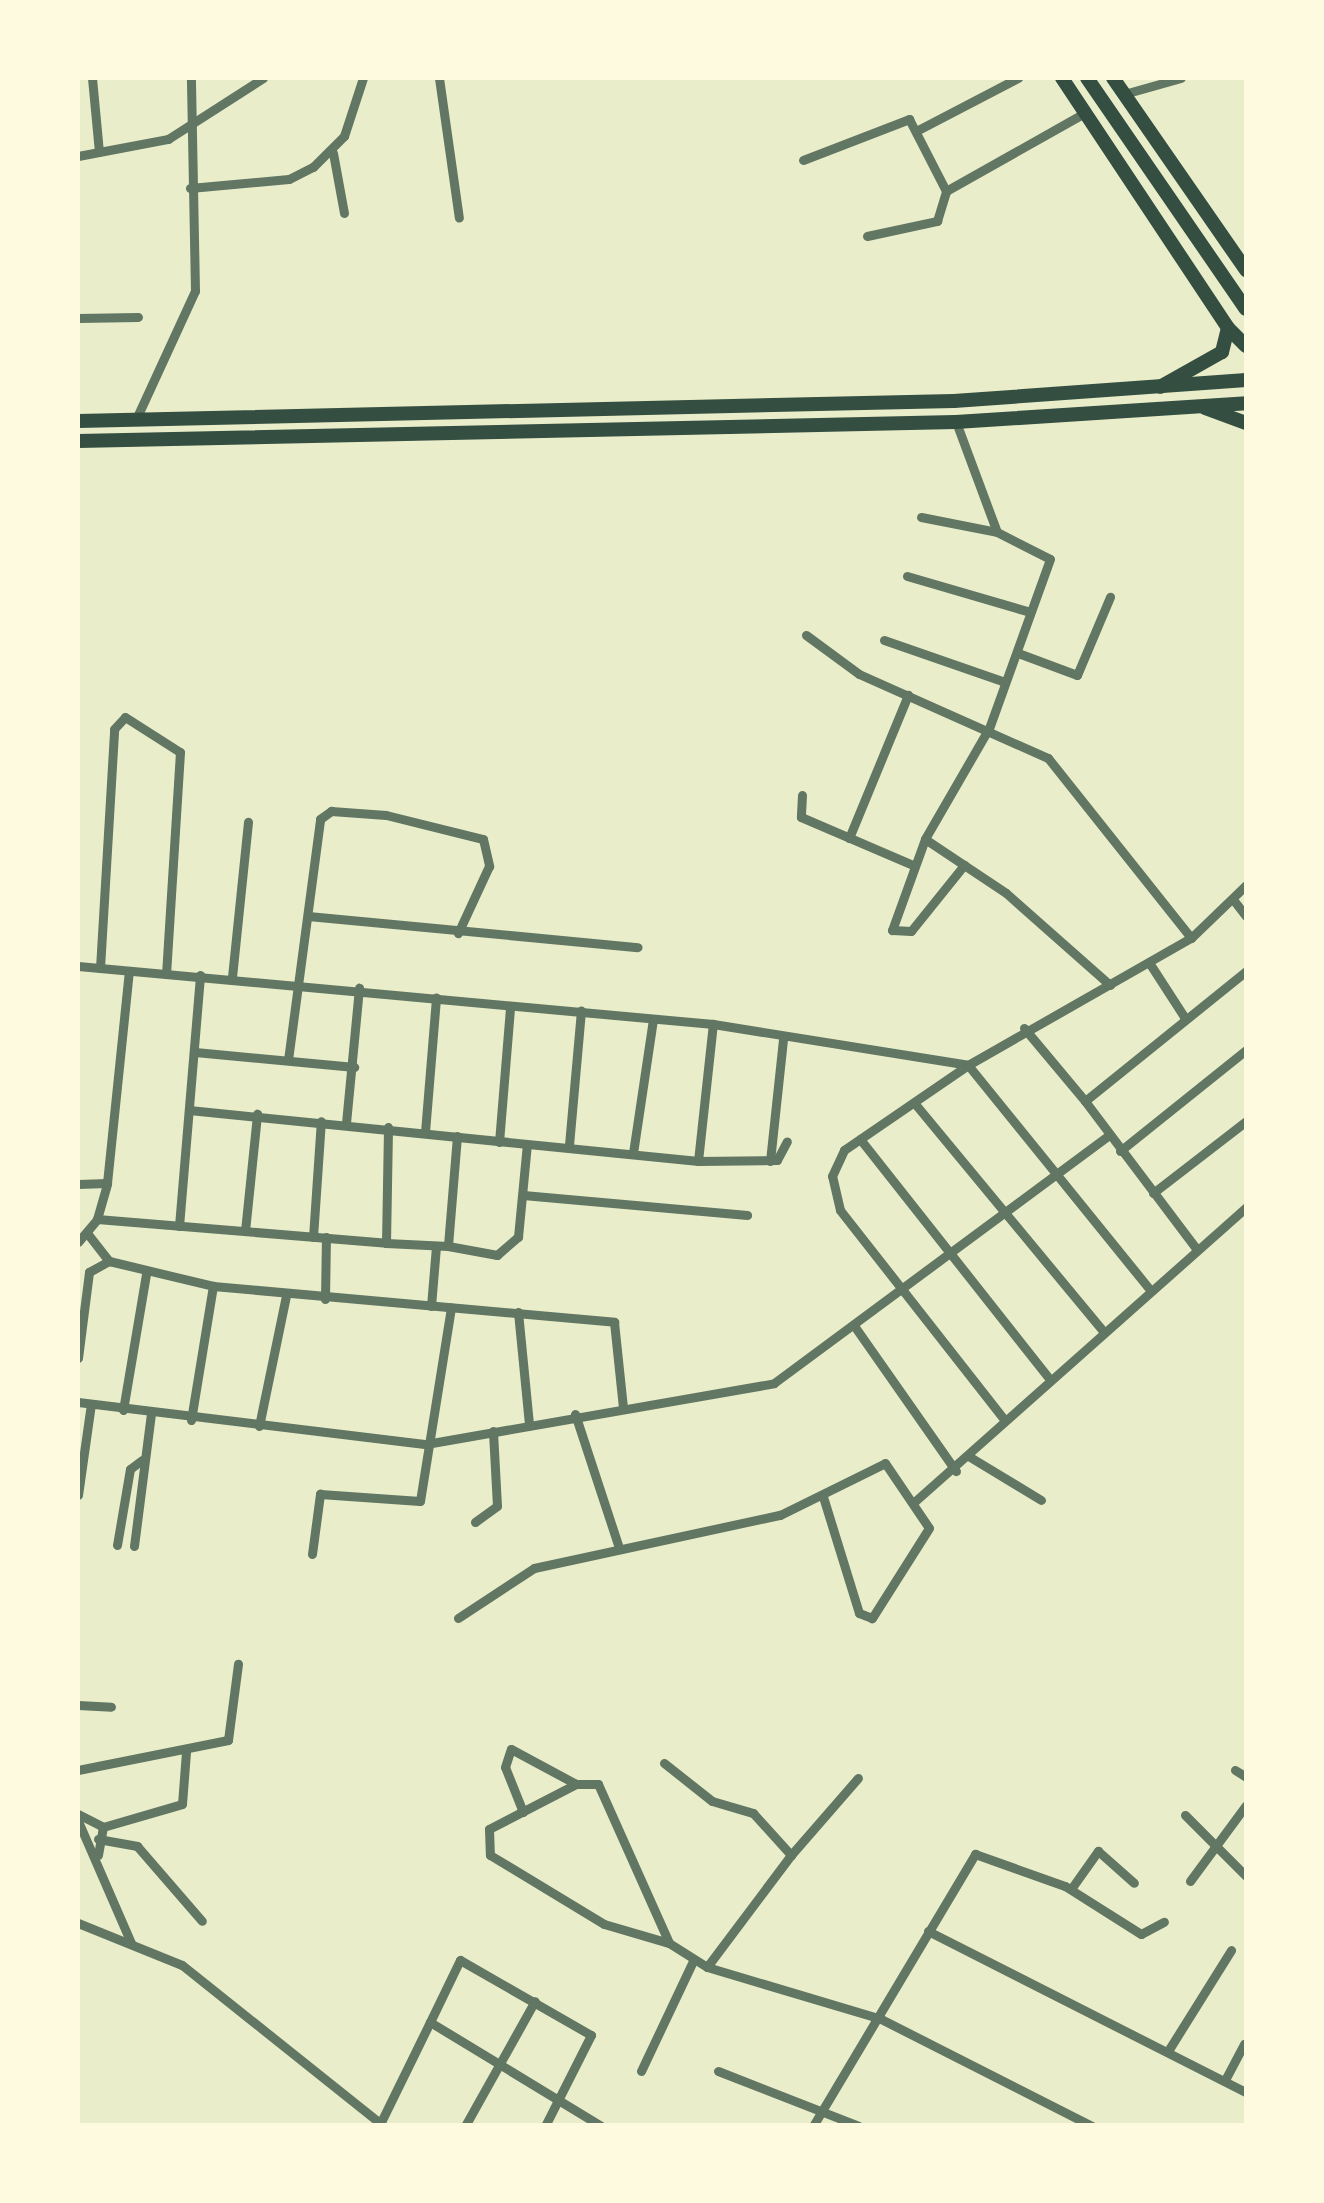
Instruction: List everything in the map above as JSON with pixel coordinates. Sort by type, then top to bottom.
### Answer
[{"type":"main road","points":[[1062,78],[1228,328],[1246,346]]},
{"type":"main road","points":[[1087,78],[1246,309]]},
{"type":"main road","points":[[1112,78],[1246,270]]},
{"type":"main road","points":[[1159,388],[1222,352],[1228,328]]},
{"type":"main road","points":[[78,421],[1159,388],[1246,380]]},
{"type":"main road","points":[[78,441],[572,427],[956,422],[1246,403]]},
{"type":"main road","points":[[530,406],[544,417],[530,428]]},
{"type":"main road","points":[[572,406],[558,418],[572,427]]},
{"type":"main road","points":[[1192,406],[1246,423]]},
{"type":"street","points":[[92,78],[99,152]]},
{"type":"street","points":[[136,417],[196,291],[201,256],[190,188],[191,78]]},
{"type":"street","points":[[78,156],[145,148],[263,78]]},
{"type":"street","points":[[344,213],[333,153],[363,78]]},
{"type":"street","points":[[439,78],[459,218]]},
{"type":"street","points":[[918,130],[1018,78]]},
{"type":"street","points":[[1124,94],[1182,78]]},
{"type":"street","points":[[946,191],[1086,112]]},
{"type":"street","points":[[803,160],[903,119],[918,130],[946,191],[937,221],[867,236]]},
{"type":"street","points":[[190,188],[289,179],[333,153]]},
{"type":"street","points":[[78,318],[138,316]]},
{"type":"street","points":[[956,422],[997,532]]},
{"type":"street","points":[[921,517],[997,532],[1050,558],[988,728],[925,838],[889,921],[905,934],[964,865]]},
{"type":"street","points":[[907,576],[1030,612]]},
{"type":"street","points":[[1018,653],[1077,675],[1110,596]]},
{"type":"street","points":[[806,636],[908,695],[988,728],[1069,779],[1191,938]]},
{"type":"street","points":[[884,640],[1005,682]]},
{"type":"street","points":[[849,838],[908,695]]},
{"type":"street","points":[[100,968],[114,729],[125,717],[180,752],[166,974]]},
{"type":"street","points":[[802,795],[801,817],[913,865]]},
{"type":"street","points":[[288,1060],[320,819],[331,811],[386,814],[483,839],[489,866],[458,933]]},
{"type":"street","points":[[232,977],[248,822]]},
{"type":"street","points":[[925,838],[1110,984]]},
{"type":"street","points":[[1003,1418],[840,1210],[835,1160],[1024,1028],[1150,964],[1191,938],[1235,902],[1246,884]]},
{"type":"street","points":[[1235,902],[1246,916]]},
{"type":"street","points":[[308,916],[638,947]]},
{"type":"street","points":[[1150,964],[1185,1018]]},
{"type":"street","points":[[78,966],[298,982],[510,1007],[713,1024],[782,1039],[968,1065],[1148,1287]]},
{"type":"street","points":[[78,1242],[97,1219],[107,1183],[129,970]]},
{"type":"street","points":[[1085,1101],[1246,971]]},
{"type":"street","points":[[180,1226],[200,975]]},
{"type":"street","points":[[346,1123],[360,988]]},
{"type":"street","points":[[424,1132],[436,997]]},
{"type":"street","points":[[499,1142],[510,1007]]},
{"type":"street","points":[[569,1144],[581,1012]]},
{"type":"street","points":[[633,1153],[653,1018]]},
{"type":"street","points":[[698,1161],[713,1024]]},
{"type":"street","points":[[1024,1028],[1085,1101],[1195,1247]]},
{"type":"street","points":[[770,1162],[782,1039]]},
{"type":"street","points":[[1120,1151],[1246,1050]]},
{"type":"street","points":[[195,1052],[354,1067]]},
{"type":"street","points":[[916,1105],[1102,1330]]},
{"type":"street","points":[[189,1110],[388,1127],[499,1142],[569,1144],[698,1161],[770,1162]]},
{"type":"street","points":[[246,1232],[257,1114]]},
{"type":"street","points":[[313,1236],[322,1121]]},
{"type":"street","points":[[1153,1193],[1246,1121]]},
{"type":"street","points":[[386,1243],[388,1127]]},
{"type":"street","points":[[448,1246],[457,1136]]},
{"type":"street","points":[[78,1402],[190,1420],[426,1444],[575,1414],[774,1383],[955,1253],[1108,1136]]},
{"type":"street","points":[[860,1139],[955,1253],[1048,1376]]},
{"type":"street","points":[[770,1162],[787,1141]]},
{"type":"street","points":[[97,1219],[512,1251],[523,1195],[527,1144]]},
{"type":"street","points":[[78,1184],[107,1183]]},
{"type":"street","points":[[523,1195],[746,1215]]},
{"type":"street","points":[[914,1503],[956,1471],[1003,1418],[1048,1376],[1246,1206]]},
{"type":"street","points":[[88,1232],[109,1262],[146,1274],[213,1286],[286,1296],[604,1319],[622,1338],[624,1408]]},
{"type":"street","points":[[325,1299],[326,1237]]},
{"type":"street","points":[[431,1306],[436,1246]]},
{"type":"street","points":[[78,1261],[91,1269]]},
{"type":"street","points":[[91,1269],[109,1262]]},
{"type":"street","points":[[78,1358],[91,1269]]},
{"type":"street","points":[[123,1410],[146,1274]]},
{"type":"street","points":[[190,1420],[213,1286]]},
{"type":"street","points":[[260,1426],[286,1296]]},
{"type":"street","points":[[312,1554],[320,1494],[418,1503],[451,1307]]},
{"type":"street","points":[[518,1312],[529,1424]]},
{"type":"street","points":[[854,1327],[956,1471]]},
{"type":"street","points":[[78,1495],[91,1404]]},
{"type":"street","points":[[134,1546],[142,1460],[151,1414]]},
{"type":"street","points":[[575,1414],[618,1545]]},
{"type":"street","points":[[475,1522],[496,1506],[494,1431]]},
{"type":"street","points":[[970,1457],[1042,1500]]},
{"type":"street","points":[[117,1545],[130,1469],[142,1460]]},
{"type":"street","points":[[458,1618],[534,1568],[618,1545],[760,1521],[824,1497],[885,1463],[914,1503],[927,1535],[868,1618],[824,1497]]},
{"type":"street","points":[[78,1770],[186,1752],[230,1737],[238,1664]]},
{"type":"street","points":[[78,1705],[111,1707]]},
{"type":"street","points":[[523,1812],[506,1751],[526,1751],[576,1784]]},
{"type":"street","points":[[78,1818],[103,1827],[182,1804],[186,1752]]},
{"type":"street","points":[[664,1763],[712,1800],[753,1813],[791,1855]]},
{"type":"street","points":[[1236,1770],[1246,1778]]},
{"type":"street","points":[[707,1968],[791,1855],[858,1778]]},
{"type":"street","points":[[669,1942],[598,1784],[576,1784],[489,1828],[490,1856],[604,1924],[669,1942],[707,1968],[881,2019],[1092,2126]]},
{"type":"street","points":[[1190,1881],[1212,1841],[1246,1805]]},
{"type":"street","points":[[1185,1815],[1246,1876]]},
{"type":"street","points":[[78,1818],[98,1855],[131,1942]]},
{"type":"street","points":[[128,1821],[137,1846],[202,1921]]},
{"type":"street","points":[[98,1855],[103,1827]]},
{"type":"street","points":[[98,1839],[137,1846]]},
{"type":"street","points":[[1070,1890],[1098,1851],[1134,1883]]},
{"type":"street","points":[[813,2126],[881,2019],[975,1854],[1070,1890],[1141,1934],[1164,1922]]},
{"type":"street","points":[[78,1923],[131,1942],[264,2021],[382,2124],[458,1960],[591,2035],[545,2126]]},
{"type":"street","points":[[928,1932],[1246,2092]]},
{"type":"street","points":[[1168,2051],[1231,1950]]},
{"type":"street","points":[[642,2071],[693,1961]]},
{"type":"street","points":[[465,2126],[534,2001]]},
{"type":"street","points":[[430,2022],[562,2095],[602,2126]]},
{"type":"street","points":[[1225,2080],[1244,2044]]},
{"type":"street","points":[[718,2070],[859,2126]]}]
